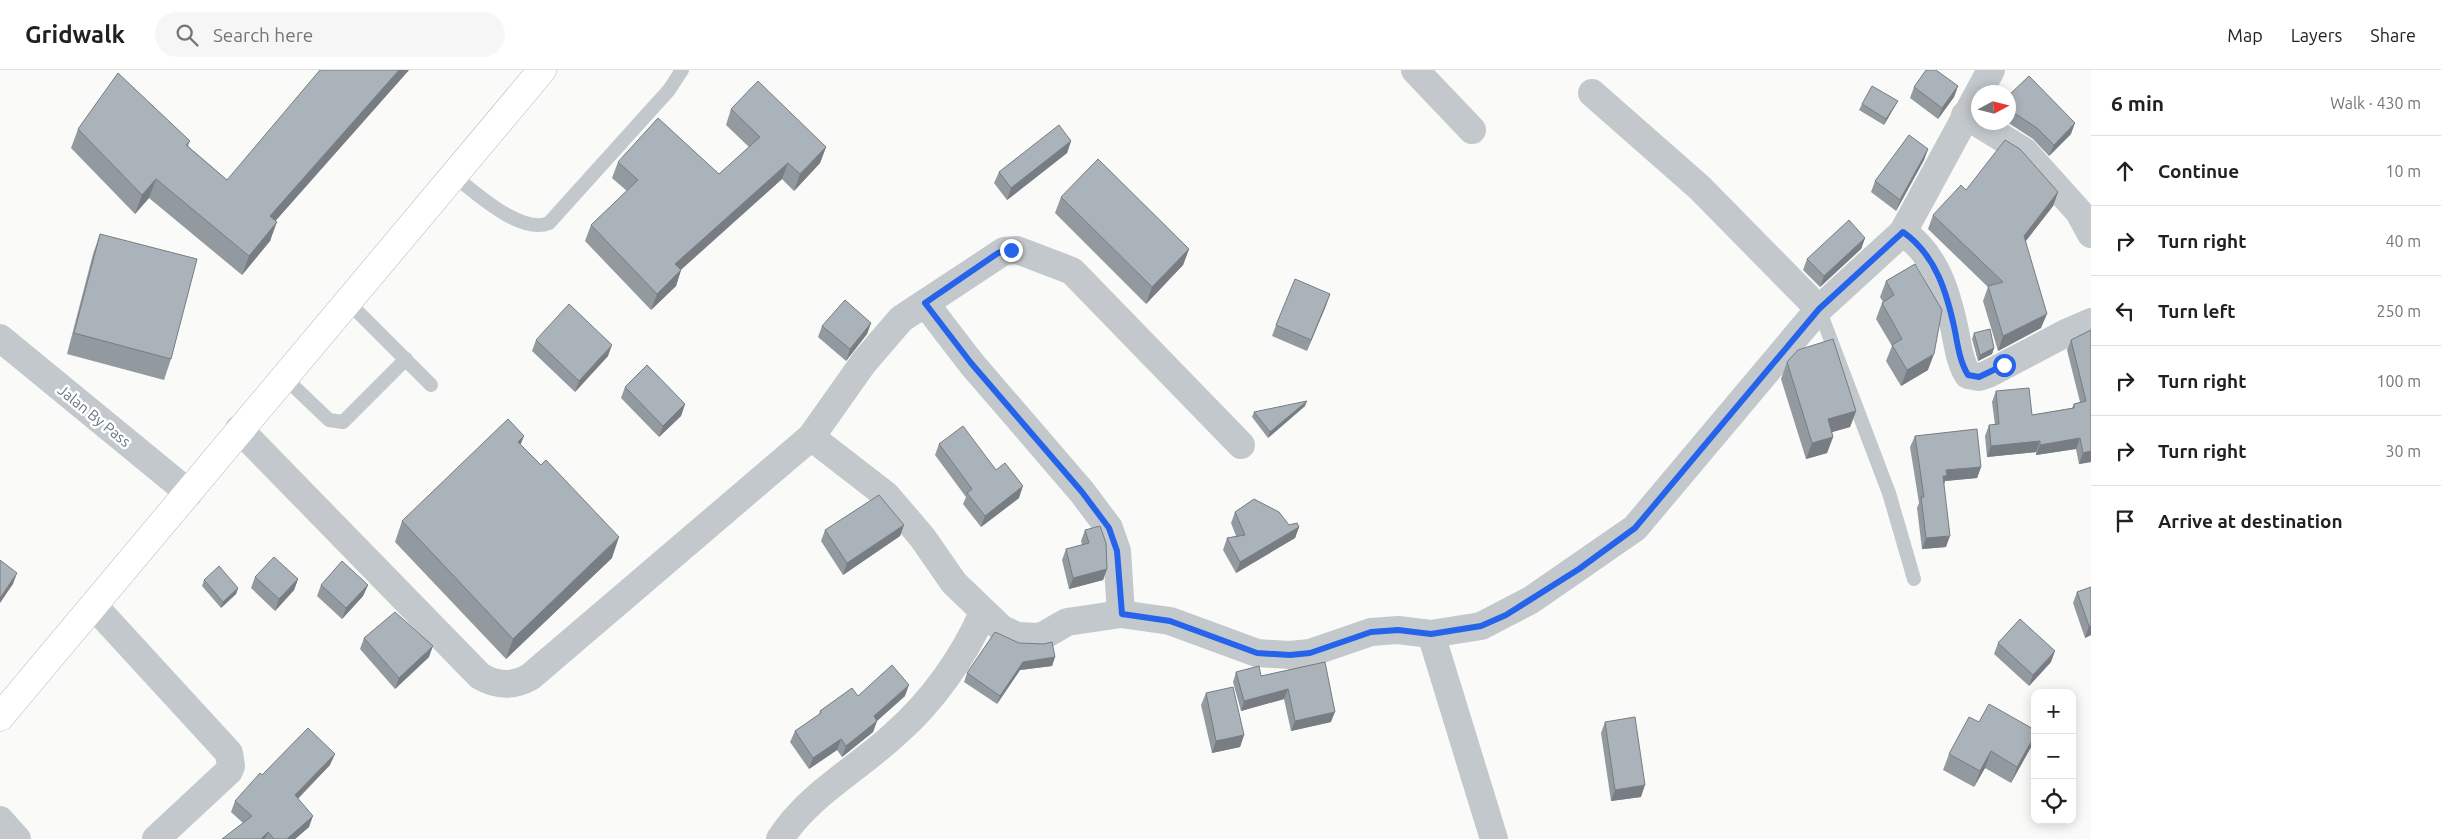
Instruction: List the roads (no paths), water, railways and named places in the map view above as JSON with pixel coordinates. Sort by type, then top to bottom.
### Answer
[{"type":"highway","points":[[0,718],[189,493],[239,429],[542,70]]},
{"type":"street","points":[[1415,70],[1472,130]]},
{"type":"street","points":[[811,437],[886,495],[922,537],[954,583],[983,613],[1009,634],[1031,638],[1046,635],[1067,622],[1122,614],[1170,621],[1257,653],[1272,655],[1310,653],[1371,632],[1398,630],[1431,634],[1481,626],[1506,615],[1579,569],[1635,528],[1819,309],[1903,232],[1991,70]]},
{"type":"street","points":[[1592,93],[1700,188],[1819,309]]},
{"type":"street","points":[[1965,115],[2025,152],[2079,212],[2091,234]]},
{"type":"street","points":[[1903,232],[1917,242],[1928,254],[1936,270],[1954,328],[1960,357],[1968,375],[1979,377],[1988,374],[2091,322]]},
{"type":"street","points":[[239,429],[480,676],[488,681],[505,685],[514,684],[530,677],[811,437],[875,348],[901,319],[998,253],[1004,251],[1017,250],[1062,265],[1077,276],[1241,445]]},
{"type":"street","points":[[925,303],[971,363],[1082,492],[1109,528],[1117,551],[1122,614]]},
{"type":"street","name":"Jalan By Pass","points":[[0,339],[189,493]]},
{"type":"street","points":[[94,606],[229,753],[230,771],[156,839]]},
{"type":"street","points":[[780,839],[793,818],[895,735],[926,701],[960,658],[983,613]]},
{"type":"street","points":[[1431,634],[1494,839]]},
{"type":"street","points":[[0,820],[18,839]]},
{"type":"lane","points":[[454,176],[488,202],[517,220],[534,226],[549,223],[669,90],[682,70]]},
{"type":"lane","points":[[348,302],[431,385]]},
{"type":"lane","points":[[1819,309],[1889,493],[1914,579]]},
{"type":"lane","points":[[284,377],[329,420],[338,423],[343,422],[406,360]]}]
